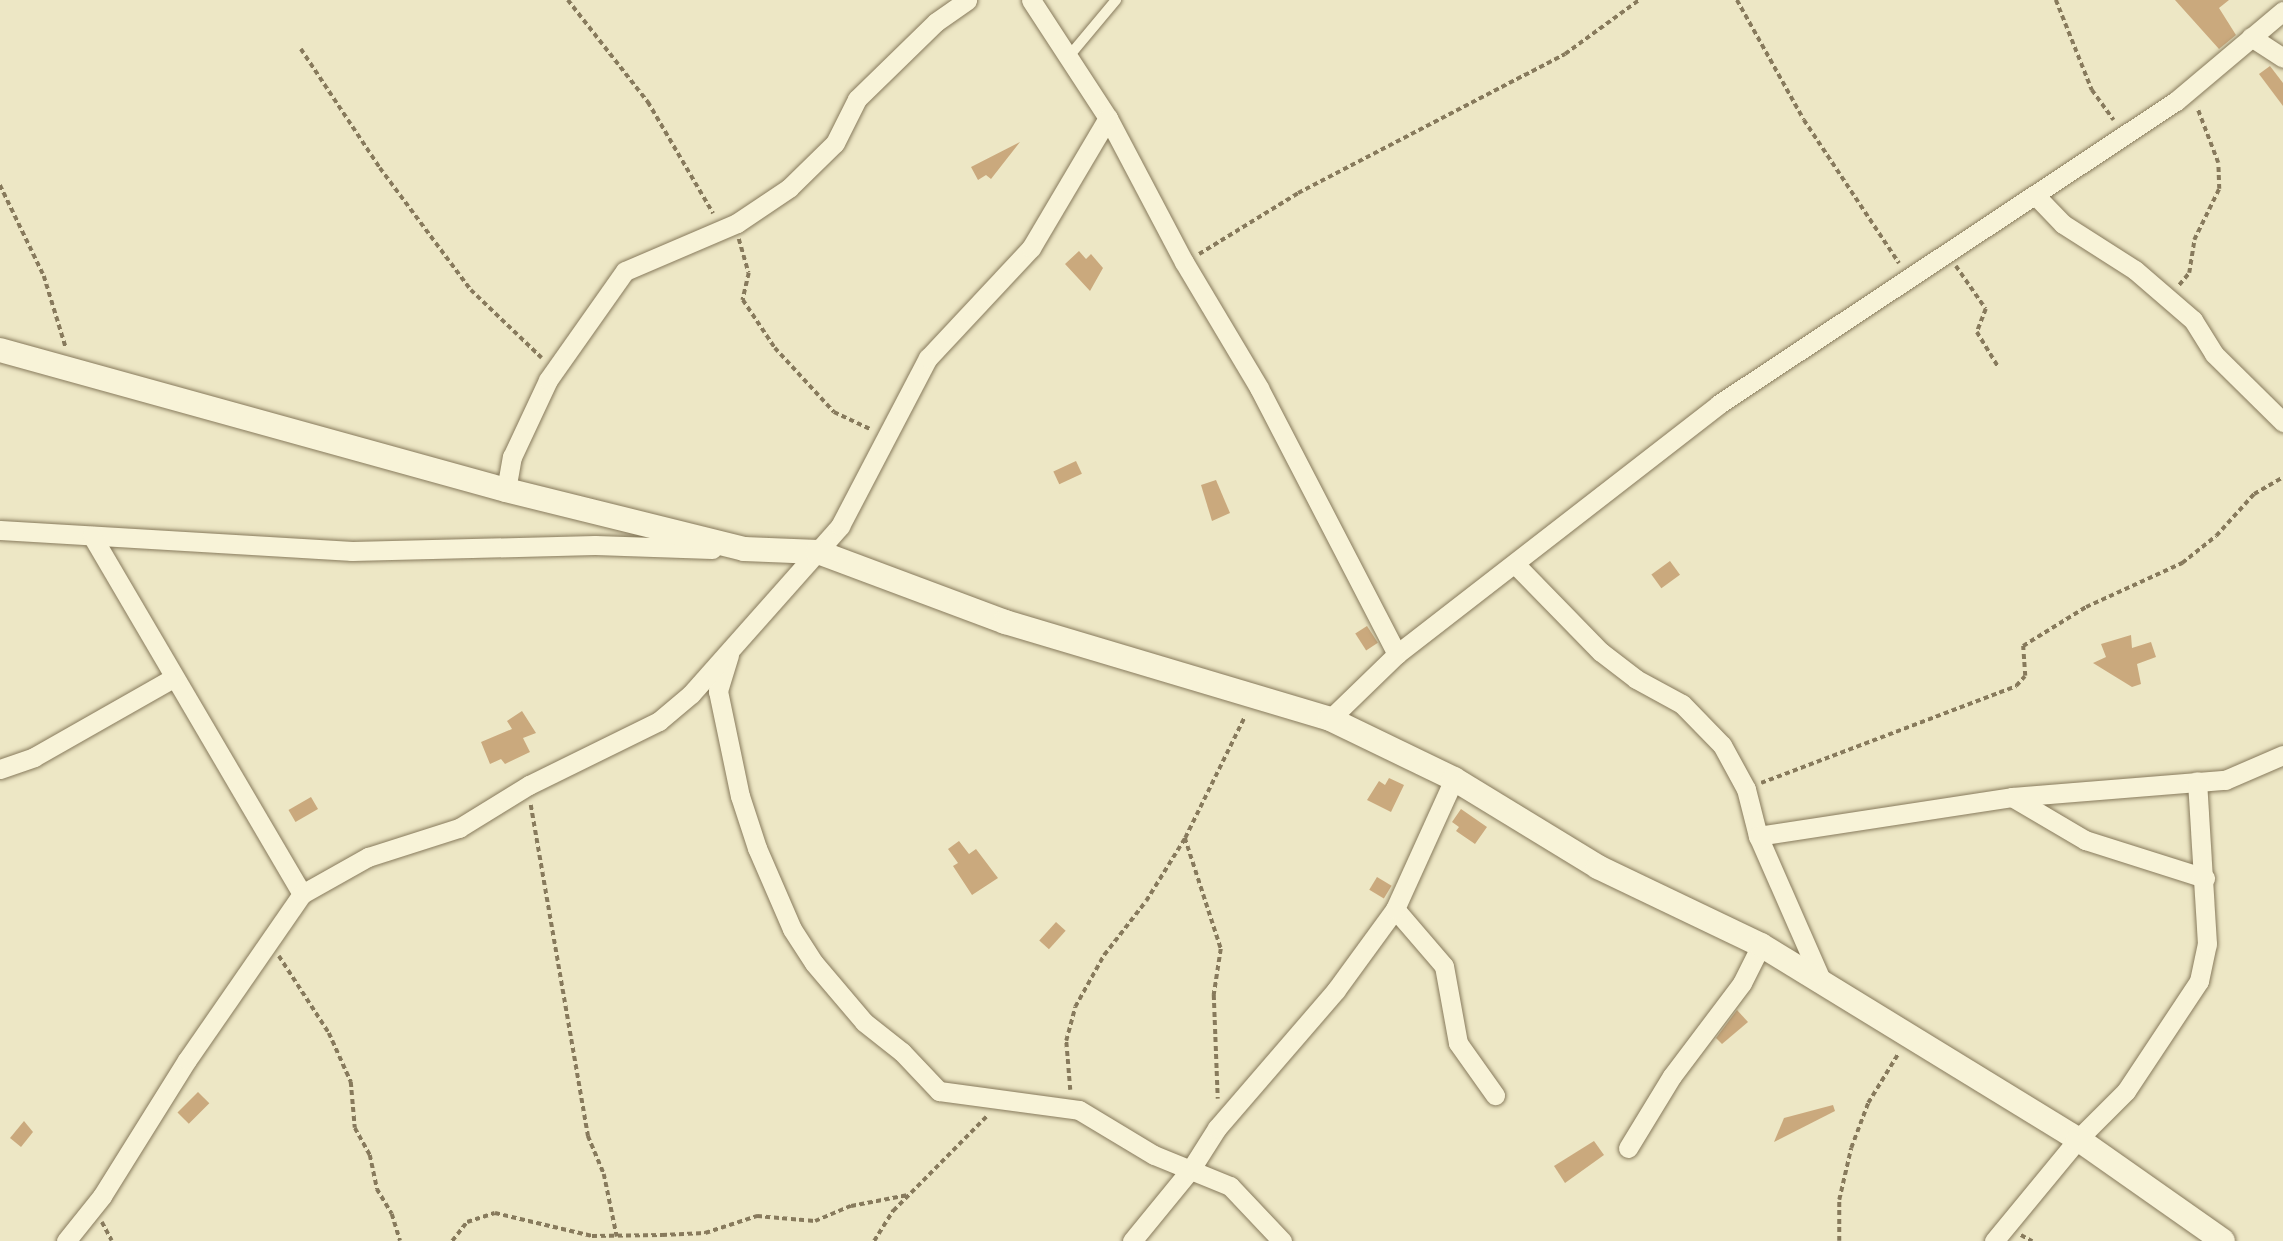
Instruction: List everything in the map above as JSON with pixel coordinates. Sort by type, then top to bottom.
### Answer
[{"type":"street","points":[[506,490],[512,457],[555,371],[630,266],[728,227],[789,188],[835,143],[857,99],[936,22],[967,0]]},
{"type":"street","points":[[1031,0],[1070,55],[1108,118],[1184,262],[1259,388],[1397,654]]},
{"type":"street","points":[[1330,719],[1397,654],[1719,404],[1948,256],[2124,135],[2190,89],[2283,11]]},
{"type":"street","points":[[2251,37],[2283,58]]},
{"type":"street","points":[[66,1241],[102,1196],[187,1060],[272,942],[302,894],[368,857],[459,828],[528,785],[659,721],[730,651],[840,526],[885,434],[928,358],[1031,248],[1108,118]]},
{"type":"street","points":[[2036,196],[2063,224],[2135,270],[2193,320],[2214,354],[2283,422]]},
{"type":"street","points":[[0,350],[506,490],[744,549]]},
{"type":"street","points":[[0,530],[352,551],[595,545],[818,552],[1005,622],[1256,694],[1330,719],[1454,779],[1598,867],[1761,945],[2078,1139],[2223,1241]]},
{"type":"street","points":[[92,536],[302,894]]},
{"type":"street","points":[[1515,564],[1601,652],[1698,717],[1722,745],[1746,789],[1758,836],[1822,982]]},
{"type":"street","points":[[730,651],[719,691],[740,796],[757,848],[792,929],[814,963],[864,1022],[902,1052],[939,1091],[1074,1108],[1154,1155],[1230,1185],[1282,1241]]},
{"type":"street","points":[[0,769],[34,757],[173,678]]},
{"type":"street","points":[[1758,836],[2012,797],[2225,779],[2283,755]]},
{"type":"street","points":[[1132,1241],[1191,1169],[1217,1128],[1336,990],[1395,909],[1454,779]]},
{"type":"street","points":[[1994,1241],[2078,1139],[2147,1065],[2199,981],[2207,944],[2197,781]]},
{"type":"street","points":[[2012,797],[2085,840],[2205,878]]},
{"type":"street","points":[[1395,909],[1444,966],[1458,1043],[1495,1095]]},
{"type":"street","points":[[1628,1148],[1672,1076],[1742,983],[1761,945]]},
{"type":"lane","points":[[1070,55],[1116,0]]},
{"type":"path","points":[[568,0],[648,102],[691,180],[728,227],[748,259],[743,299],[775,348],[834,412],[858,427],[885,434]]},
{"type":"path","points":[[1184,262],[1308,187],[1565,54],[1639,0]]},
{"type":"path","points":[[1737,0],[1804,120],[1910,281]]},
{"type":"path","points":[[2056,0],[2092,90],[2124,135]]},
{"type":"path","points":[[301,49],[387,178],[471,290],[555,371]]},
{"type":"path","points":[[2167,298],[2189,274],[2194,240],[2220,189],[2218,163],[2190,89]]},
{"type":"path","points":[[0,185],[44,276],[72,370]]},
{"type":"path","points":[[1948,256],[1986,309],[1977,332],[1999,368]]},
{"type":"path","points":[[1746,789],[2016,686],[2025,676],[2023,646],[2086,607],[2182,563],[2216,536],[2254,494],[2283,477]]},
{"type":"path","points":[[1074,1108],[1067,1078],[1066,1041],[1075,1007],[1104,955],[1146,901],[1185,838],[1256,694]]},
{"type":"path","points":[[528,785],[588,1136],[604,1174],[617,1237]]},
{"type":"path","points":[[1185,838],[1221,949],[1214,995],[1219,1045],[1217,1128]]},
{"type":"path","points":[[272,942],[287,975],[328,1033],[351,1082],[355,1129],[370,1155],[377,1189],[400,1241]]},
{"type":"path","points":[[1839,1241],[1839,1200],[1851,1147],[1868,1103],[1909,1035]]},
{"type":"path","points":[[874,1241],[908,1195],[983,1119],[1009,1101]]},
{"type":"path","points":[[452,1241],[467,1222],[495,1213],[519,1215],[567,1231],[617,1237],[705,1233],[763,1216],[816,1221],[850,1206],[908,1195]]},
{"type":"building","points":[[2175,0],[2229,0],[2219,8],[2236,35],[2219,49]]},
{"type":"building","points":[[2270,66],[2283,83],[2283,106],[2259,74]]},
{"type":"building","points":[[1020,142],[991,179],[986,175],[978,180],[971,167]]},
{"type":"building","points":[[1079,251],[1086,259],[1091,254],[1103,268],[1090,291],[1065,264]]},
{"type":"building","points":[[1076,461],[1082,474],[1059,484],[1053,472]]},
{"type":"building","points":[[1216,480],[1230,513],[1212,521],[1201,485]]},
{"type":"building","points":[[1670,561],[1680,575],[1661,588],[1651,575]]},
{"type":"building","points":[[1367,626],[1378,643],[1366,650],[1355,634]]},
{"type":"building","points":[[2131,635],[2132,648],[2151,642],[2156,657],[2137,664],[2141,684],[2132,687],[2093,663],[2106,657],[2101,644]]},
{"type":"building","points":[[522,711],[536,733],[523,738],[530,752],[505,764],[501,759],[490,764],[481,742],[512,729],[507,721]]},
{"type":"building","points":[[1389,778],[1404,785],[1391,812],[1367,800],[1379,781],[1385,785]]},
{"type":"building","points":[[311,797],[318,809],[295,822],[288,810]]},
{"type":"building","points":[[1461,809],[1487,827],[1475,844],[1456,831],[1459,827],[1452,822]]},
{"type":"building","points":[[959,841],[969,854],[976,849],[998,878],[972,895],[953,866],[958,863],[948,849]]},
{"type":"building","points":[[1377,877],[1392,886],[1384,899],[1369,890]]},
{"type":"building","points":[[1056,922],[1066,931],[1049,949],[1039,941]]},
{"type":"building","points":[[1737,1010],[1748,1022],[1722,1044],[1716,1038]]},
{"type":"building","points":[[198,1092],[209,1103],[189,1124],[177,1113]]},
{"type":"building","points":[[1833,1105],[1835,1111],[1774,1142],[1784,1118]]},
{"type":"building","points":[[24,1121],[33,1132],[21,1147],[10,1138]]},
{"type":"building","points":[[1594,1141],[1604,1155],[1565,1183],[1554,1166]]}]
